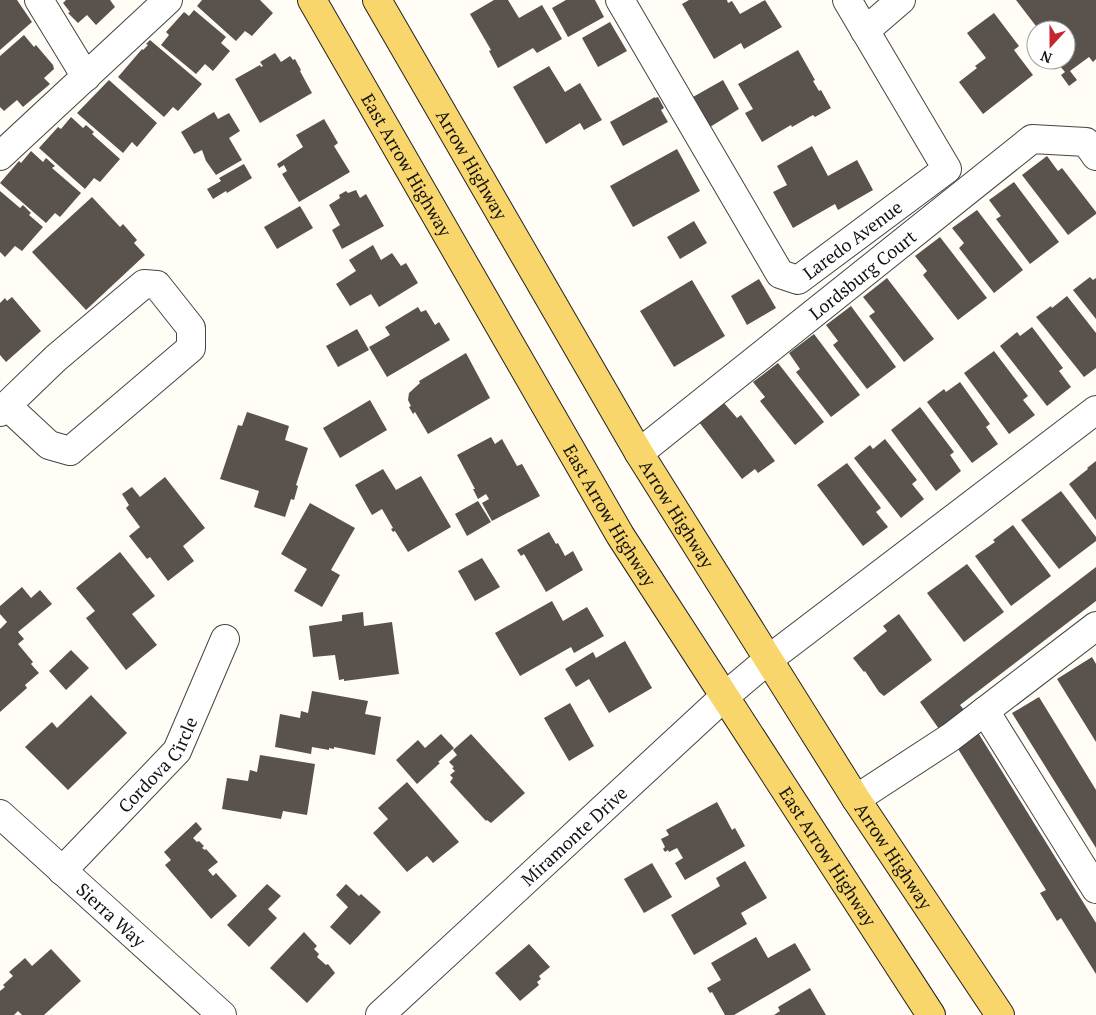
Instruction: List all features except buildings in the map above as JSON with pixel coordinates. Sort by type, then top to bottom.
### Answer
[{"type":"main road","name":"East Arrow Highway","points":[[312,0],[620,535],[931,1015]]},
{"type":"main road","name":"Arrow Highway","points":[[377,0],[639,453],[856,799],[1000,1015]]},
{"type":"street","points":[[39,0],[86,77]]},
{"type":"street","points":[[0,156],[168,0]]},
{"type":"street","name":"Laredo Avenue","points":[[620,0],[780,274],[798,280],[947,169],[847,0]]},
{"type":"street","points":[[865,31],[901,0]]},
{"type":"street","name":"Lordsburg Court","points":[[639,453],[1032,139],[1086,142],[1096,156]]},
{"type":"street","points":[[144,284],[157,285],[191,328],[191,348],[70,450],[49,445],[3,409],[56,358],[144,284]]},
{"type":"street","points":[[769,659],[1096,410]]},
{"type":"street","points":[[856,799],[951,737],[1096,626]]},
{"type":"street","name":"Cordova Circle","points":[[62,871],[177,751],[226,639]]},
{"type":"street","name":"Miramonte Drive","points":[[380,1015],[724,697],[769,659]]},
{"type":"street","points":[[985,711],[1096,888]]},
{"type":"street","name":"Sierra Way","points":[[0,814],[222,1015]]}]
